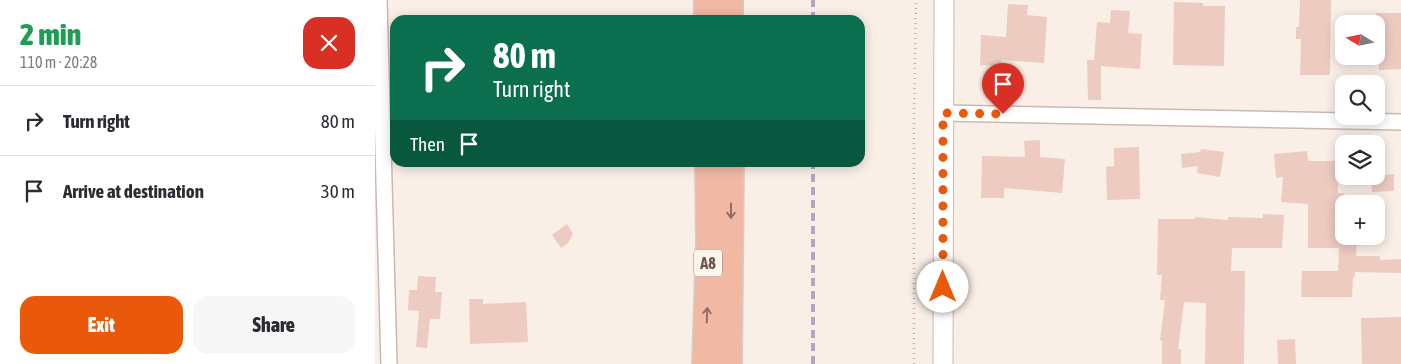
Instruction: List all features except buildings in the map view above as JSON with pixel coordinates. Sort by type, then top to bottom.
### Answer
[{"type":"highway","points":[[707,0],[707,15]]},
{"type":"highway","points":[[730,0],[730,15]]},
{"type":"highway","name":"A8","points":[[705,364],[709,244],[708,167]]},
{"type":"highway","name":"A8","points":[[729,364],[731,167]]},
{"type":"street","points":[[379,0],[389,364]]},
{"type":"street","points":[[943,364],[944,0]]},
{"type":"street","points":[[943,113],[1401,122]]},
{"type":"path","points":[[914,364],[916,0]]},
{"type":"railway","points":[[813,0],[813,15]]},
{"type":"railway","points":[[813,167],[813,364]]},
{"type":"route","points":[[943,287],[943,113],[1003,114]]}]
